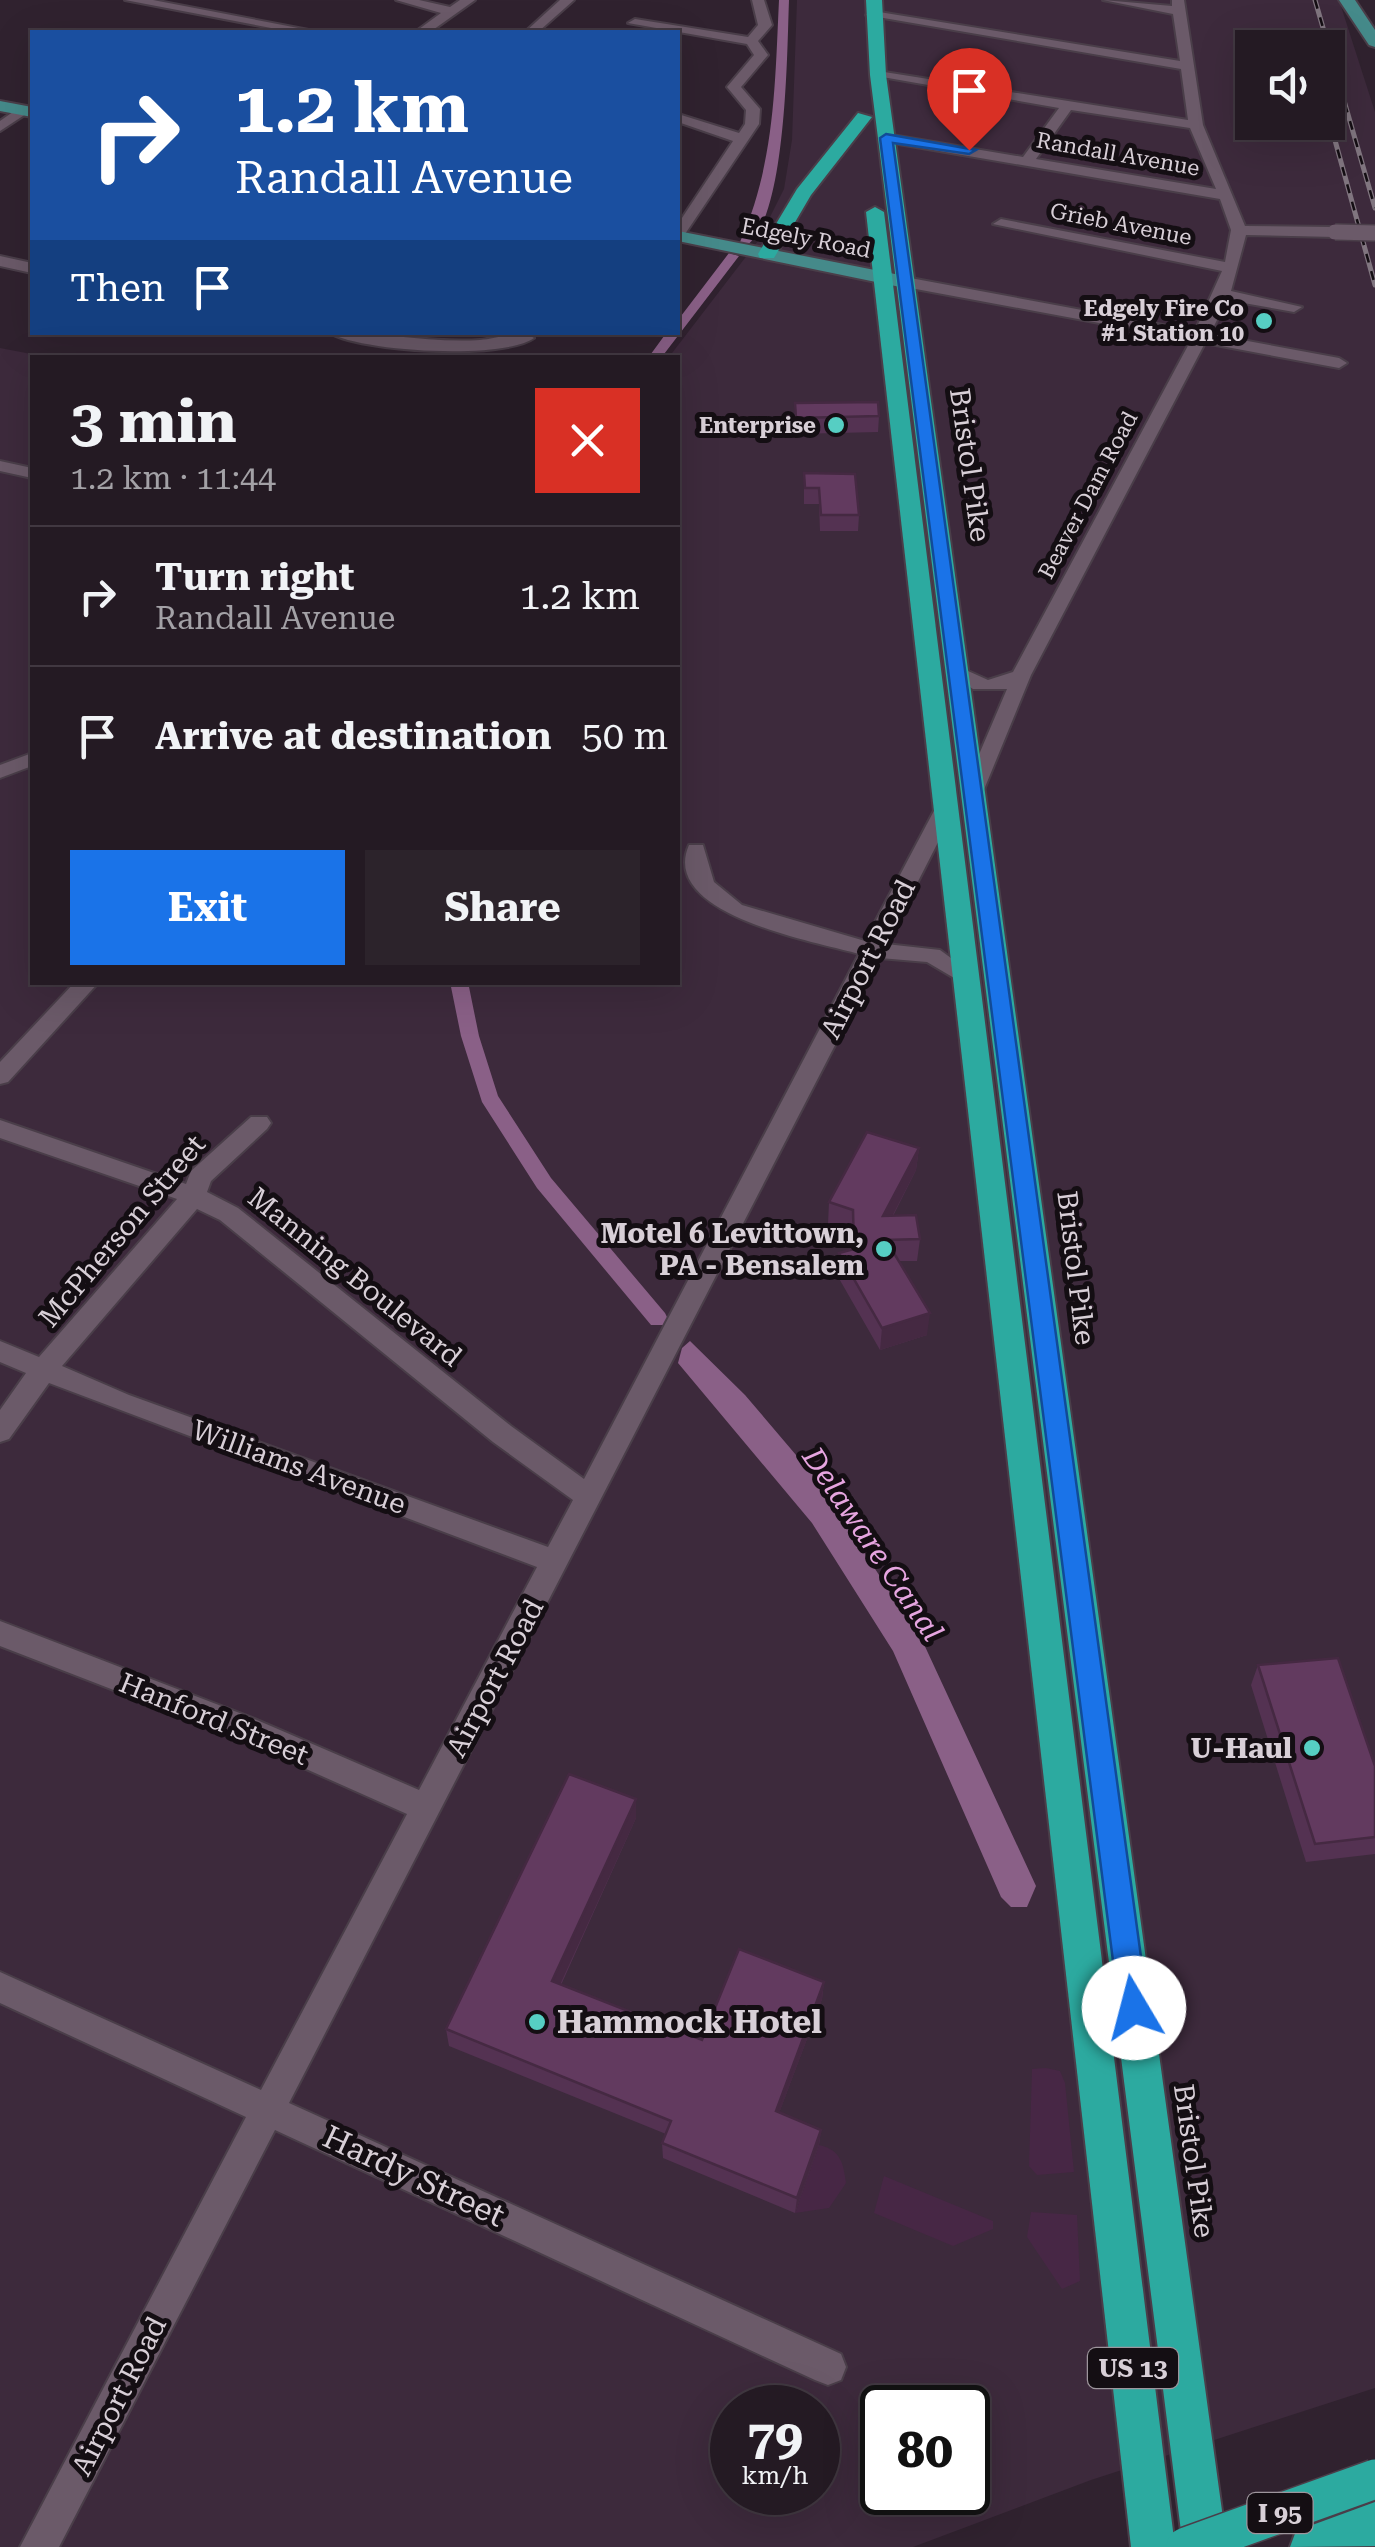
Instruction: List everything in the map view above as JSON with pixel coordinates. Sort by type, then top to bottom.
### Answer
[{"type":"highway","name":"Bristol Pike","points":[[864,9],[886,138],[894,279],[959,800],[1205,2547]]},
{"type":"highway","points":[[767,254],[803,193],[863,110],[866,136]]},
{"type":"highway","name":"Bristol Pike","points":[[873,195],[894,279],[957,672],[966,977],[1153,2547]]},
{"type":"highway","name":"I 95","points":[[1186,2547],[1375,2479]]},
{"type":"highway","name":"I 95","points":[[1312,2547],[1375,2524]]},
{"type":"main road","points":[[1347,0],[1375,42]]},
{"type":"main road","points":[[0,106],[29,111]]},
{"type":"main road","name":"Edgely Road","points":[[680,235],[894,279]]},
{"type":"street","points":[[132,0],[301,30]]},
{"type":"street","points":[[402,0],[454,12]]},
{"type":"street","points":[[425,30],[469,0]]},
{"type":"street","points":[[533,30],[568,0]]},
{"type":"street","points":[[751,41],[765,26],[758,0]]},
{"type":"street","points":[[1109,0],[1179,6],[1196,125],[1239,230],[1375,233]]},
{"type":"street","points":[[864,9],[1187,66]]},
{"type":"street","points":[[634,23],[658,30]]},
{"type":"street","points":[[680,33],[751,41],[761,54],[734,87],[752,109],[752,124],[680,232]]},
{"type":"street","points":[[878,75],[1196,125]]},
{"type":"street","points":[[1027,160],[1068,106]]},
{"type":"street","points":[[0,128],[29,111]]},
{"type":"street","points":[[680,119],[744,140]]},
{"type":"street","name":"Randall Avenue","points":[[886,138],[1223,195]]},
{"type":"street","name":"Grieb Avenue","points":[[1001,224],[1232,268]]},
{"type":"street","name":"Beaver Dam Road","points":[[959,800],[1014,702],[1020,676],[1222,294],[1239,230]]},
{"type":"street","points":[[0,261],[30,268]]},
{"type":"street","name":"Edgely Road","points":[[894,279],[1339,363]]},
{"type":"street","points":[[1222,294],[1294,307]]},
{"type":"street","points":[[352,335],[419,343],[504,342],[533,335]]},
{"type":"street","points":[[496,355],[533,335]]},
{"type":"street","points":[[0,466],[30,473]]},
{"type":"street","points":[[957,672],[978,685],[993,687],[1020,676]]},
{"type":"street","points":[[0,772],[30,759]]},
{"type":"street","name":"Airport Road","points":[[39,2547],[590,1498],[871,950],[959,800]]},
{"type":"street","points":[[696,850],[701,882],[734,910],[871,950],[932,955],[966,977]]},
{"type":"street","points":[[0,1076],[85,985]]},
{"type":"street","name":"McPherson Street","points":[[0,1431],[44,1368],[194,1196],[200,1178],[258,1123]]},
{"type":"street","name":"Manning Boulevard","points":[[0,1129],[194,1196],[229,1214],[502,1434],[590,1498]]},
{"type":"street","name":"Williams Avenue","points":[[0,1351],[120,1402],[556,1562]]},
{"type":"street","name":"Hanford Street","points":[[0,1633],[240,1726],[427,1808]]},
{"type":"street","name":"Hardy Street","points":[[0,1987],[828,2367]]},
{"type":"shaded area","points":[[797,0],[1339,0],[1375,112],[1375,2388],[1091,2480],[913,2547],[0,2547],[0,348],[37,355],[30,355],[30,985],[680,985],[680,355],[671,355],[758,241],[784,189],[792,140]]},
{"type":"shaded area","points":[[690,1341],[745,1395],[813,1475],[922,1640],[1036,1886],[1027,1907],[1011,1907],[1001,1897],[893,1651],[812,1523],[678,1363],[682,1348]]},
{"type":"shaded area","points":[[1032,2069],[1060,2071],[1065,2083],[1074,2172],[1037,2175],[1029,2166]]},
{"type":"shaded area","points":[[819,2145],[840,2158],[846,2183],[829,2208],[795,2213]]},
{"type":"shaded area","points":[[884,2176],[993,2221],[993,2229],[953,2246],[874,2213]]},
{"type":"shaded area","points":[[1031,2212],[1077,2215],[1080,2281],[1062,2289],[1027,2237]]},
{"type":"building","points":[[878,402],[879,416],[796,418],[795,403]]},
{"type":"building","points":[[804,473],[855,474],[859,515],[821,515],[819,488],[805,488]]},
{"type":"building","name":"Motel 6 Levittown, PA - Bensalem","points":[[867,1132],[919,1148],[883,1216],[916,1215],[920,1239],[886,1240],[930,1313],[882,1328],[839,1253],[854,1249],[853,1210],[829,1202]]},
{"type":"building","name":"U-Haul","points":[[1338,1658],[1375,1766],[1375,1837],[1315,1844],[1258,1665]]},
{"type":"building","name":"Hammock Hotel","points":[[569,1774],[636,1799],[552,1981],[702,2040],[739,1949],[824,1982],[776,2111],[821,2130],[797,2198],[662,2143],[671,2121],[446,2029]]},
{"type":"waterway","name":"Delaware Canal","points":[[746,242],[759,214],[774,155],[784,0]]},
{"type":"waterway","name":"Delaware Canal","points":[[680,325],[733,256]]},
{"type":"waterway","name":"Delaware Canal","points":[[656,355],[672,335]]},
{"type":"waterway","name":"Delaware Canal","points":[[460,985],[489,1097],[544,1183],[658,1319]]},
{"type":"railway","points":[[1315,0],[1375,208]]},
{"type":"railway","points":[[1335,140],[1375,285]]},
{"type":"place","name":"Edgely Fire Co #1 Station 10","points":[[1264,321]]},
{"type":"place","name":"Enterprise","points":[[836,425]]},
{"type":"place","name":"Motel 6 Levittown, PA - Bensalem","points":[[884,1249]]},
{"type":"place","name":"U-Haul","points":[[1312,1748]]},
{"type":"place","name":"Hammock Hotel","points":[[537,2022]]},
{"type":"route","points":[[969,150],[886,138],[1134,2008]]}]
